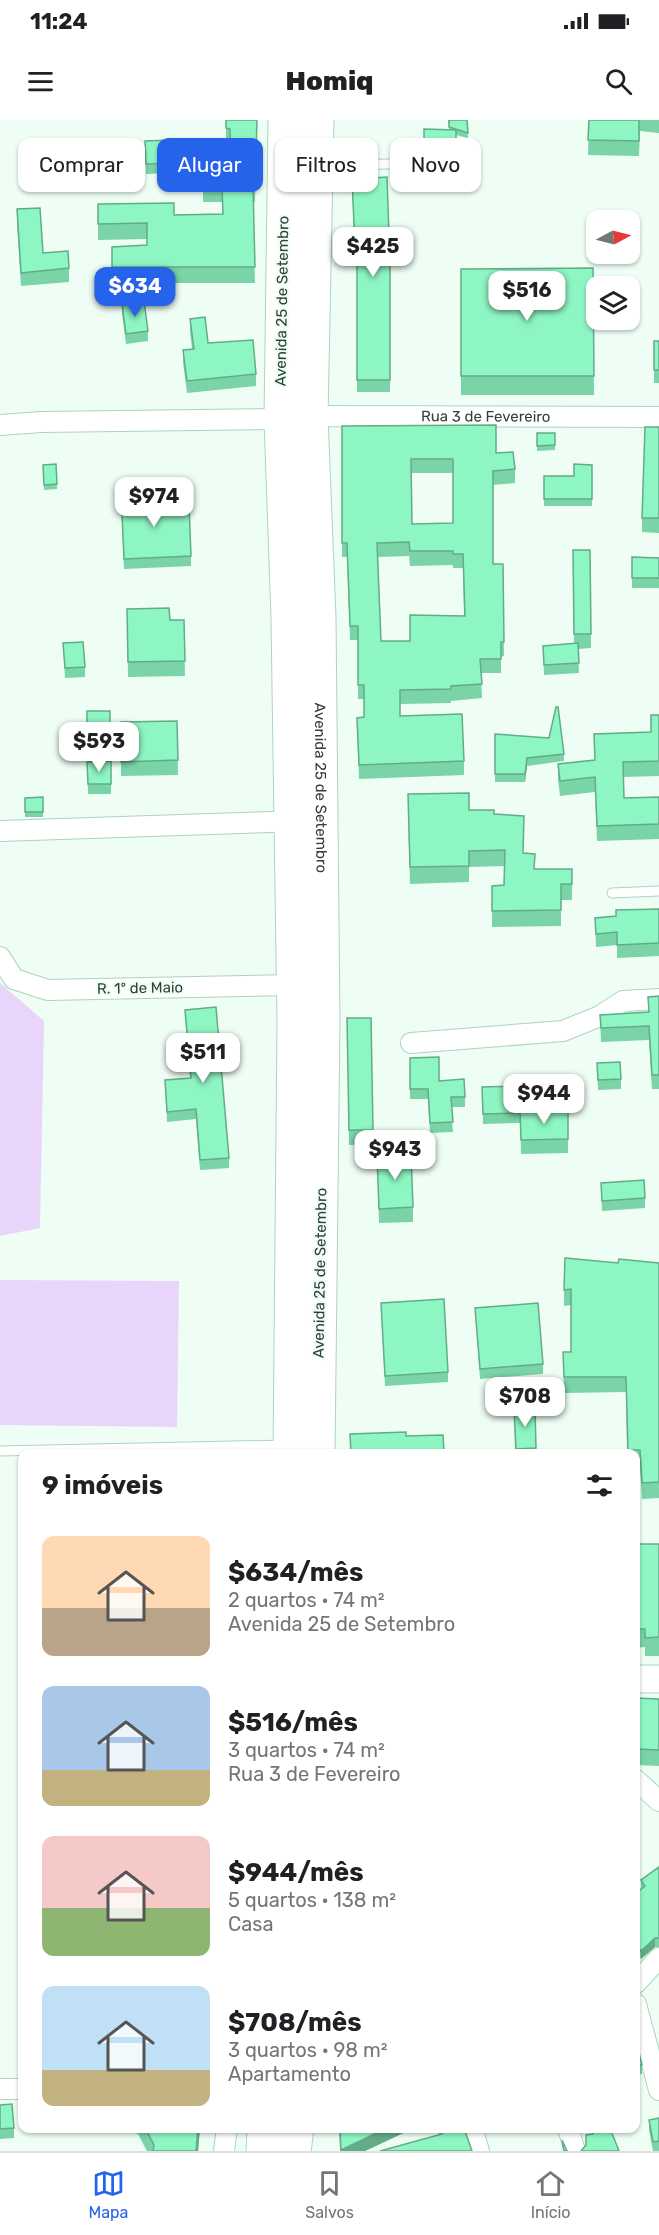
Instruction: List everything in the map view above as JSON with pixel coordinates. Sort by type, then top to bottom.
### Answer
[{"type":"highway","name":"Avenida 25 de Setembro","points":[[285,120],[299,199],[296,418],[304,619],[309,1022],[304,1448]]},
{"type":"highway","name":"Avenida 25 de Setembro","points":[[317,120],[317,138]]},
{"type":"highway","name":"Avenida 25 de Setembro","points":[[299,199],[303,192]]},
{"type":"highway","name":"Avenida 25 de Setembro","points":[[307,821],[294,985],[309,1022]]},
{"type":"highway","points":[[263,2151],[264,2133]]},
{"type":"highway","points":[[294,2151],[296,2133]]},
{"type":"main road","points":[[640,1679],[659,1679]]},
{"type":"main road","points":[[640,1699],[659,1699]]},
{"type":"street","name":"Rua 3 de Fevereiro","points":[[0,425],[41,422],[296,418],[659,417]]},
{"type":"street","points":[[0,831],[307,821]]},
{"type":"street","name":"R. 1º de Maio","points":[[0,957],[15,979],[48,990],[294,985]]},
{"type":"street","points":[[411,1043],[563,1031],[600,1016],[623,1001],[659,999]]},
{"type":"street","points":[[640,1784],[659,1801]]},
{"type":"street","points":[[640,1979],[659,1958]]},
{"type":"street","points":[[640,2019],[659,2090]]},
{"type":"street","points":[[0,2089],[18,2089]]},
{"type":"street","points":[[224,2151],[226,2133]]},
{"type":"street","points":[[474,2133],[479,2151]]},
{"type":"street","points":[[570,2133],[575,2151]]},
{"type":"lane","points":[[612,893],[659,891]]},
{"type":"lane","points":[[203,1449],[304,1448]]},
{"type":"lane","points":[[0,1451],[18,1451]]},
{"type":"shaded area","points":[[0,983],[44,1021],[40,1228],[0,1236]]},
{"type":"shaded area","points":[[0,1280],[179,1281],[177,1427],[0,1425]]},
{"type":"building","points":[[226,120],[257,120],[256,138],[230,138],[230,129],[226,128]]},
{"type":"building","points":[[449,120],[467,120],[468,133],[449,127]]},
{"type":"building","points":[[589,120],[639,120],[639,141],[588,140]]},
{"type":"building","points":[[424,129],[456,130],[456,138],[424,138]]},
{"type":"building","points":[[145,141],[157,141],[157,164],[146,164]]},
{"type":"building","points":[[387,177],[390,380],[357,380],[357,245],[355,246],[353,192],[378,192],[378,178]]},
{"type":"building","points":[[222,192],[253,192],[255,267],[112,267],[112,247],[147,245],[147,223],[98,224],[98,204],[174,203],[174,215],[223,214]]},
{"type":"building","points":[[40,208],[43,253],[68,251],[69,268],[21,273],[17,209]]},
{"type":"building","points":[[593,268],[593,276],[586,276],[586,330],[594,330],[594,376],[461,376],[461,269]]},
{"type":"building","points":[[144,301],[148,331],[126,334],[122,304]]},
{"type":"building","points":[[205,317],[208,343],[253,340],[256,374],[187,381],[183,350],[194,349],[190,319]]},
{"type":"building","points":[[654,341],[659,341],[659,370],[654,370]]},
{"type":"building","points":[[496,425],[496,453],[513,452],[515,469],[493,471],[493,564],[503,564],[504,642],[501,642],[501,659],[480,659],[482,684],[451,686],[451,689],[400,690],[400,716],[462,714],[464,761],[359,765],[357,718],[364,717],[364,685],[358,685],[358,626],[350,626],[347,543],[342,543],[342,426]],"holes":[[[411,459],[453,459],[453,523],[412,524]],[[409,542],[410,551],[453,551],[453,554],[463,554],[465,616],[410,615],[410,641],[381,641],[377,543]]]},
{"type":"building","points":[[645,427],[659,427],[659,518],[642,518]]},
{"type":"building","points":[[537,433],[555,433],[555,445],[537,446]]},
{"type":"building","points":[[56,464],[57,484],[44,485],[43,465]]},
{"type":"building","points":[[574,464],[592,465],[592,499],[544,499],[544,476],[574,476]]},
{"type":"building","points":[[149,490],[150,506],[189,505],[191,556],[124,559],[121,491]]},
{"type":"building","points":[[573,550],[590,550],[591,634],[574,634]]},
{"type":"building","points":[[632,557],[659,558],[659,578],[632,578]]},
{"type":"building","points":[[169,608],[170,620],[184,620],[185,661],[128,662],[127,609]]},
{"type":"building","points":[[83,642],[85,667],[65,668],[63,643]]},
{"type":"building","points":[[578,643],[579,663],[544,665],[543,646]]},
{"type":"building","points":[[556,707],[558,707],[564,754],[527,758],[525,774],[495,774],[495,734],[549,738]]},
{"type":"building","points":[[87,711],[110,711],[110,736],[87,736]]},
{"type":"building","points":[[651,715],[659,715],[659,761],[623,762],[624,798],[659,797],[659,824],[597,826],[595,777],[560,781],[558,764],[595,760],[594,734],[651,732]]},
{"type":"building","points":[[177,721],[178,760],[121,762],[121,722]]},
{"type":"building","points":[[111,761],[111,784],[88,784],[87,762]]},
{"type":"building","points":[[469,793],[469,810],[494,810],[494,814],[524,816],[523,853],[535,854],[534,869],[572,869],[572,884],[561,884],[561,910],[492,911],[492,886],[504,885],[505,850],[469,851],[469,866],[410,867],[408,794]]},
{"type":"building","points":[[43,797],[43,812],[25,812],[25,798]]},
{"type":"building","points":[[659,909],[659,943],[617,945],[617,932],[596,934],[595,918],[616,916],[616,910]]},
{"type":"building","points":[[659,996],[659,1075],[652,1075],[649,1026],[601,1028],[600,1015],[649,1012],[648,997]]},
{"type":"building","points":[[216,1007],[229,1158],[200,1160],[196,1109],[167,1112],[165,1080],[191,1078],[185,1010]]},
{"type":"building","points":[[347,1018],[371,1018],[373,1130],[349,1130]]},
{"type":"building","points":[[439,1057],[439,1081],[464,1079],[465,1097],[451,1097],[453,1122],[430,1123],[428,1089],[410,1089],[410,1058]]},
{"type":"building","points":[[620,1062],[621,1079],[598,1080],[597,1063]]},
{"type":"building","points":[[519,1086],[520,1113],[483,1114],[482,1087]]},
{"type":"building","points":[[568,1110],[568,1139],[521,1140],[520,1111]]},
{"type":"building","points":[[411,1154],[413,1207],[379,1209],[377,1155]]},
{"type":"building","points":[[644,1180],[645,1198],[602,1201],[601,1183]]},
{"type":"building","points":[[565,1258],[618,1263],[619,1259],[659,1263],[659,1482],[642,1483],[640,1449],[628,1449],[626,1377],[564,1377],[563,1352],[571,1352],[571,1289],[564,1290]]},
{"type":"building","points":[[444,1299],[448,1372],[385,1376],[381,1303]]},
{"type":"building","points":[[538,1303],[543,1364],[480,1369],[475,1308]]},
{"type":"building","points":[[535,1407],[536,1448],[516,1449],[514,1408]]},
{"type":"building","points":[[406,1432],[406,1436],[443,1435],[444,1449],[351,1449],[350,1434]]},
{"type":"building","points":[[640,1544],[659,1544],[659,1637],[645,1638],[645,1629],[640,1629]]},
{"type":"building","points":[[640,1698],[659,1699],[659,1750],[640,1749]]},
{"type":"building","points":[[659,1867],[659,1938],[655,1938],[641,1951],[640,1890],[645,1886],[641,1880]]},
{"type":"building","points":[[12,2104],[14,2128],[0,2129],[0,2105]]},
{"type":"building","points":[[659,2118],[659,2141],[653,2142],[649,2120]]},
{"type":"building","points":[[148,2133],[198,2133],[196,2151],[153,2151],[154,2145]]},
{"type":"building","points":[[340,2133],[377,2133],[341,2150]]},
{"type":"building","points":[[466,2133],[472,2151],[380,2151],[442,2134]]},
{"type":"building","points":[[612,2133],[619,2151],[581,2151],[586,2145],[586,2135]]}]
